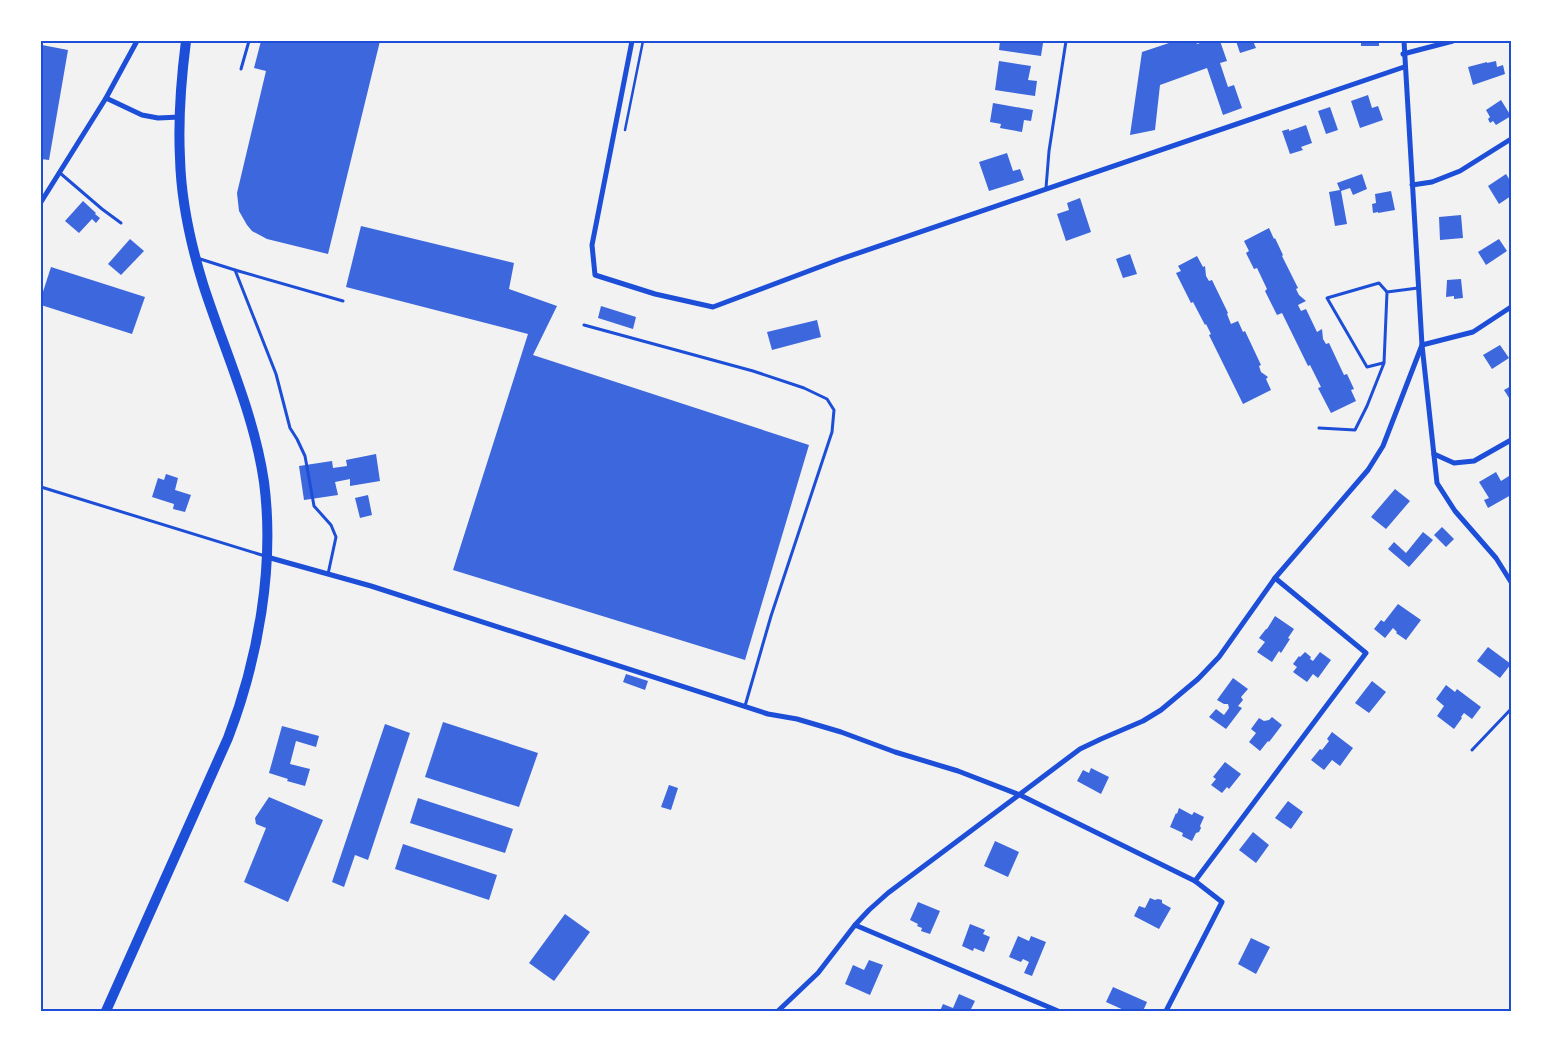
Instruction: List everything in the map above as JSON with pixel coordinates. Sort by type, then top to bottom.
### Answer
[{"type":"main road","points":[[106,1011],[228,738],[238,710],[256,647],[266,557],[264,483],[256,442],[242,392],[203,283],[185,204],[181,168],[180,117],[186,41]]},
{"type":"street","points":[[41,202],[106,98],[137,41]]},
{"type":"street","points":[[632,41],[592,245],[595,275],[655,294],[713,307],[838,260],[1404,67]]},
{"type":"street","points":[[1404,41],[1403,54],[1422,345],[1437,483],[1455,511],[1496,558],[1511,582]]},
{"type":"street","points":[[1403,54],[1453,41]]},
{"type":"street","points":[[106,98],[142,115],[158,118],[180,117]]},
{"type":"street","points":[[1412,185],[1432,182],[1460,171],[1511,139]]},
{"type":"street","points":[[1422,345],[1473,332],[1511,307]]},
{"type":"street","points":[[778,1011],[818,973],[855,925],[888,893],[1080,749],[1143,721],[1161,710],[1198,679],[1219,657],[1275,578],[1368,470],[1383,446],[1422,345]]},
{"type":"street","points":[[1434,454],[1454,463],[1474,461],[1511,440]]},
{"type":"street","points":[[266,557],[328,574],[604,660],[768,714],[797,719],[841,732],[895,752],[958,771],[1020,795],[1195,881],[1222,902],[1166,1011]]},
{"type":"street","points":[[1195,881],[1366,653],[1275,578]]},
{"type":"street","points":[[855,925],[1058,1011]]},
{"type":"lane","points":[[241,69],[249,41]]},
{"type":"lane","points":[[1046,188],[1049,151],[1066,41]]},
{"type":"lane","points":[[60,173],[121,223]]},
{"type":"lane","points":[[196,257],[343,301]]},
{"type":"lane","points":[[235,270],[276,374],[290,428],[305,456],[314,506],[331,525],[336,537],[328,574]]},
{"type":"lane","points":[[1319,428],[1354,430],[1367,406],[1384,363],[1388,292],[1380,283],[1327,298],[1367,367],[1384,363]]},
{"type":"lane","points":[[1388,292],[1419,288]]},
{"type":"lane","points":[[584,325],[753,371],[804,388],[827,399],[834,410],[832,432],[771,616],[745,706]]},
{"type":"lane","points":[[41,487],[266,557]]},
{"type":"lane","points":[[1472,750],[1511,708]]},
{"type":"path","points":[[624,134],[643,41]]},
{"type":"building","points":[[261,41],[380,41],[328,254],[267,239],[252,231],[239,211],[237,193],[266,71],[254,68]]},
{"type":"building","points":[[1000,41],[1034,41],[1043,43],[1041,56],[999,50]]},
{"type":"building","points":[[1175,41],[1196,41],[1197,44],[1206,41],[1220,41],[1227,61],[1220,63],[1228,87],[1234,85],[1242,108],[1223,115],[1207,68],[1160,85],[1155,130],[1130,135],[1142,52]]},
{"type":"building","points":[[1236,41],[1253,41],[1256,48],[1240,53]]},
{"type":"building","points":[[1361,41],[1379,41],[1379,46],[1361,46]]},
{"type":"building","points":[[42,45],[68,50],[49,160],[41,159]]},
{"type":"building","points":[[999,61],[1031,66],[1028,80],[1037,81],[1035,96],[995,90]]},
{"type":"building","points":[[1496,61],[1497,67],[1503,65],[1505,74],[1473,85],[1468,67]]},
{"type":"building","points":[[1368,95],[1372,108],[1378,106],[1383,120],[1360,128],[1351,101]]},
{"type":"building","points":[[1501,100],[1511,116],[1496,125],[1493,121],[1490,123],[1488,119],[1490,117],[1486,110]]},
{"type":"building","points":[[993,103],[1033,110],[1031,121],[1024,120],[1022,132],[1000,128],[1001,124],[990,122]]},
{"type":"building","points":[[1330,107],[1338,130],[1326,134],[1318,111]]},
{"type":"building","points":[[1306,125],[1312,143],[1301,147],[1303,150],[1290,154],[1282,131],[1289,129],[1289,131]]},
{"type":"building","points":[[1007,153],[1013,171],[1020,169],[1024,180],[989,191],[979,162]]},
{"type":"building","points":[[1362,174],[1367,189],[1353,195],[1350,188],[1341,191],[1347,224],[1335,226],[1329,192],[1340,190],[1337,183]]},
{"type":"building","points":[[1506,174],[1511,182],[1511,196],[1499,204],[1488,186]]},
{"type":"building","points":[[1391,191],[1395,210],[1373,213],[1372,204],[1376,203],[1375,194]]},
{"type":"building","points":[[1080,198],[1091,232],[1066,241],[1057,214],[1069,210],[1067,203]]},
{"type":"building","points":[[83,201],[100,218],[96,223],[92,219],[79,233],[65,221]]},
{"type":"building","points":[[1461,215],[1463,238],[1440,240],[1439,217]]},
{"type":"building","points":[[361,226],[514,263],[509,289],[557,306],[533,355],[809,445],[745,660],[453,570],[528,334],[346,287]]},
{"type":"building","points":[[1269,228],[1298,288],[1296,289],[1299,295],[1306,301],[1298,305],[1301,311],[1306,309],[1317,332],[1322,329],[1323,339],[1326,344],[1329,343],[1344,375],[1347,374],[1354,389],[1351,390],[1356,401],[1331,413],[1318,388],[1321,387],[1310,365],[1308,366],[1282,313],[1277,315],[1265,291],[1267,289],[1257,268],[1254,269],[1246,253],[1249,251],[1244,241]]},
{"type":"building","points":[[130,239],[144,251],[121,275],[108,264]]},
{"type":"building","points":[[1499,239],[1507,251],[1486,265],[1478,252]]},
{"type":"building","points":[[1130,254],[1137,274],[1123,278],[1116,259]]},
{"type":"building","points":[[1197,256],[1203,267],[1205,266],[1206,276],[1209,281],[1212,280],[1228,313],[1231,324],[1238,321],[1243,332],[1245,331],[1261,365],[1259,366],[1261,372],[1268,377],[1266,379],[1271,390],[1243,404],[1209,335],[1211,334],[1206,324],[1193,302],[1191,303],[1176,273],[1181,271],[1178,266]]},
{"type":"building","points":[[51,267],[145,297],[132,334],[41,305],[41,298]]},
{"type":"building","points":[[1461,279],[1463,298],[1454,299],[1454,296],[1446,297],[1447,280]]},
{"type":"building","points":[[601,306],[636,317],[633,329],[598,318]]},
{"type":"building","points":[[817,320],[821,337],[772,350],[767,332]]},
{"type":"building","points":[[1500,345],[1509,358],[1492,369],[1483,355]]},
{"type":"building","points":[[1511,386],[1511,401],[1504,390]]},
{"type":"building","points":[[376,454],[380,481],[350,486],[350,479],[335,482],[338,495],[304,500],[299,466],[332,461],[333,468],[347,466],[346,460]]},
{"type":"building","points":[[1496,472],[1501,481],[1509,476],[1511,478],[1511,495],[1488,508],[1484,500],[1489,498],[1479,482]]},
{"type":"building","points":[[166,474],[178,478],[175,490],[191,495],[185,512],[173,509],[174,504],[152,497],[158,478],[164,480]]},
{"type":"building","points":[[1395,489],[1410,501],[1386,529],[1371,517]]},
{"type":"building","points":[[368,495],[372,515],[360,518],[355,498]]},
{"type":"building","points":[[1442,527],[1454,539],[1446,547],[1434,535]]},
{"type":"building","points":[[1423,532],[1433,540],[1409,567],[1388,549],[1394,542],[1406,553]]},
{"type":"building","points":[[1398,604],[1421,620],[1406,640],[1396,633],[1393,628],[1385,638],[1374,629],[1381,620],[1384,622]]},
{"type":"building","points":[[1275,616],[1294,629],[1281,653],[1279,651],[1272,662],[1257,652],[1265,642],[1259,638]]},
{"type":"building","points":[[1488,647],[1511,664],[1500,678],[1477,661]]},
{"type":"building","points":[[1305,652],[1313,661],[1320,652],[1331,660],[1318,678],[1313,674],[1307,682],[1293,672],[1297,667],[1293,664]]},
{"type":"building","points":[[626,674],[648,681],[645,690],[623,682]]},
{"type":"building","points":[[1233,678],[1248,689],[1241,697],[1243,700],[1238,706],[1242,708],[1226,729],[1209,717],[1216,709],[1224,715],[1229,708],[1228,704],[1217,700]]},
{"type":"building","points":[[1372,681],[1386,692],[1369,713],[1355,703]]},
{"type":"building","points":[[1446,685],[1455,692],[1457,689],[1481,707],[1472,719],[1464,713],[1454,729],[1437,716],[1444,706],[1436,699]]},
{"type":"building","points":[[1272,717],[1282,725],[1260,751],[1249,742],[1256,733],[1251,729],[1259,718],[1264,721]]},
{"type":"building","points":[[443,722],[538,753],[519,807],[425,777]]},
{"type":"building","points":[[385,724],[410,733],[368,860],[355,855],[344,887],[332,882]]},
{"type":"building","points":[[282,726],[319,736],[316,747],[296,741],[290,764],[310,769],[305,786],[269,773]]},
{"type":"building","points":[[1332,732],[1353,748],[1340,766],[1332,760],[1324,770],[1311,760],[1329,741],[1327,739]]},
{"type":"building","points":[[1225,762],[1241,774],[1229,789],[1227,787],[1222,793],[1211,785],[1216,779],[1213,777]]},
{"type":"building","points":[[1091,768],[1109,777],[1101,794],[1077,781],[1083,770],[1089,773]]},
{"type":"building","points":[[669,785],[678,788],[671,810],[661,807]]},
{"type":"building","points":[[269,797],[323,820],[288,902],[244,882],[266,828],[256,824],[255,818]]},
{"type":"building","points":[[418,798],[513,829],[505,853],[410,823]]},
{"type":"building","points":[[1288,801],[1303,812],[1291,829],[1275,818]]},
{"type":"building","points":[[1179,808],[1192,815],[1194,812],[1204,817],[1199,832],[1196,833],[1192,841],[1182,836],[1183,833],[1170,827]]},
{"type":"building","points":[[1253,832],[1269,845],[1256,863],[1239,850]]},
{"type":"building","points":[[995,841],[1019,852],[1008,877],[984,866]]},
{"type":"building","points":[[403,844],[497,875],[489,900],[395,869]]},
{"type":"building","points":[[1150,898],[1162,900],[1162,903],[1171,908],[1159,929],[1134,916],[1139,906],[1145,908]]},
{"type":"building","points":[[918,902],[940,911],[930,934],[921,931],[922,928],[917,926],[918,924],[910,920]]},
{"type":"building","points":[[565,914],[590,932],[554,981],[529,963]]},
{"type":"building","points":[[970,924],[985,930],[983,934],[990,937],[984,952],[974,948],[973,951],[962,946]]},
{"type":"building","points":[[1018,936],[1029,941],[1031,936],[1046,942],[1032,976],[1024,973],[1029,962],[1023,959],[1021,962],[1009,957]]},
{"type":"building","points":[[1251,938],[1270,947],[1256,974],[1238,964]]},
{"type":"building","points":[[869,960],[883,965],[870,995],[845,984],[853,965],[864,970]]},
{"type":"building","points":[[1113,987],[1147,1002],[1143,1011],[1126,1011],[1106,1002]]},
{"type":"building","points":[[959,994],[975,1001],[970,1011],[940,1011],[943,1004],[953,1008]]}]
